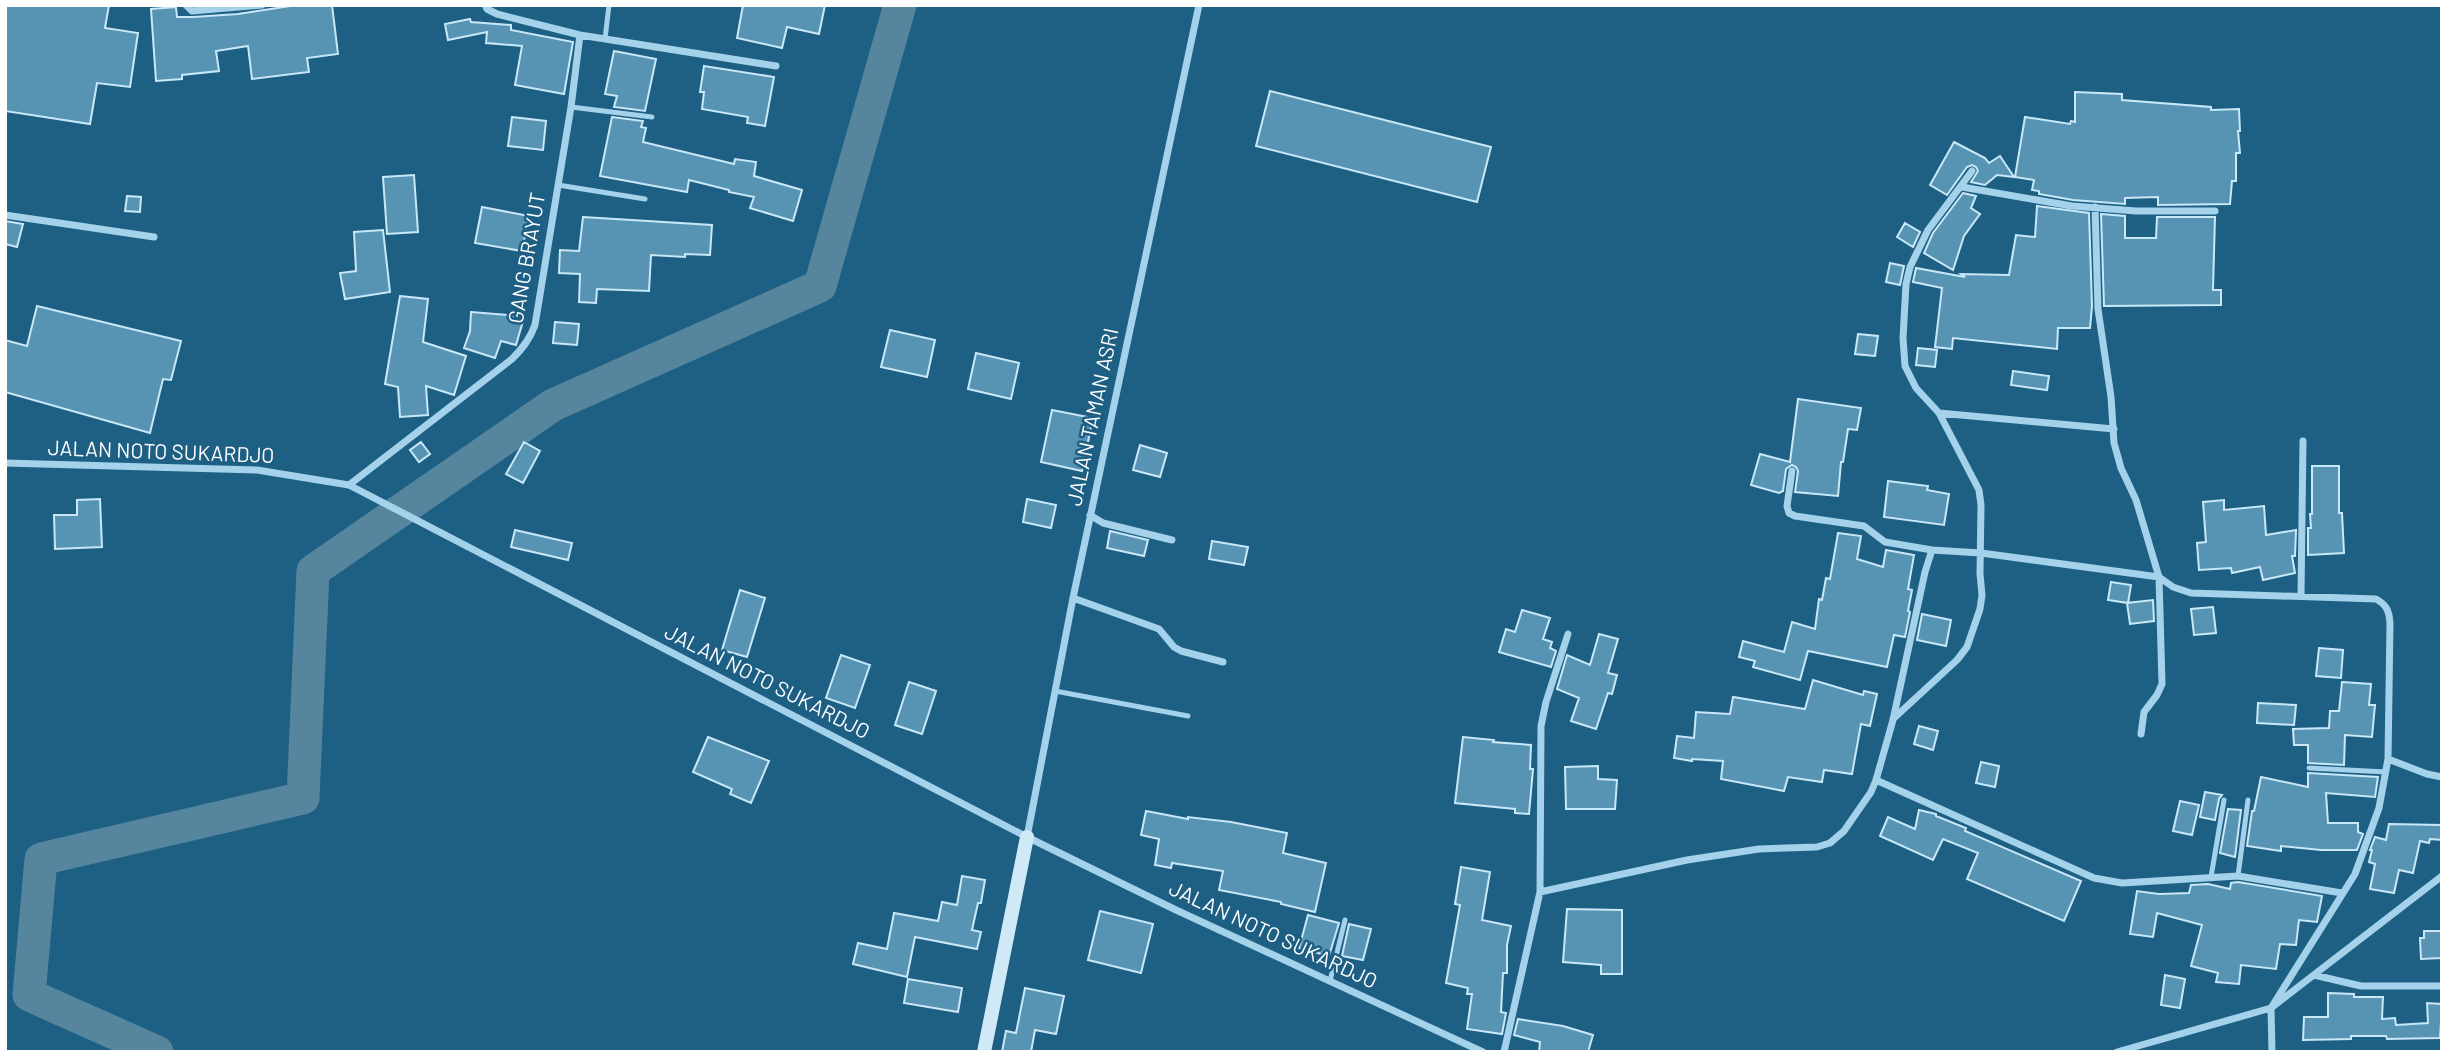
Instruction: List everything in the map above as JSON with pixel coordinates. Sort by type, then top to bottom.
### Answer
[{"type":"street","points":[[186,5],[192,11],[262,5]]},
{"type":"street","points":[[485,5],[487,9],[498,14],[580,35],[776,65]]},
{"type":"street","name":"JALAN TAMAN ASRI","points":[[1027,837],[1090,515],[1199,5]]},
{"type":"street","name":"GANG BRAYUT","points":[[349,485],[524,347],[535,325],[571,107],[580,35]]},
{"type":"street","points":[[1893,720],[1957,660],[1967,647],[1980,609],[1982,595],[1979,489],[1939,412],[1916,388],[1905,366],[1903,338],[1906,284],[1910,267],[1928,230],[1972,171]]},
{"type":"street","points":[[1962,187],[2072,206],[2136,211],[2215,211]]},
{"type":"street","points":[[2095,207],[2098,309],[2114,443],[2121,468],[2136,500],[2159,577],[2162,684],[2144,712],[2141,734]]},
{"type":"street","points":[[5,215],[154,237]]},
{"type":"street","points":[[1939,412],[2114,429]]},
{"type":"street","points":[[2301,595],[2303,441]]},
{"type":"street","name":"JALAN NOTO SUKARDJO","points":[[5,463],[257,470],[349,485],[1027,837],[1176,910],[1483,1052]]},
{"type":"street","points":[[1792,471],[1787,506],[1789,513],[1864,526],[1885,542],[2159,577],[2173,587],[2191,593],[2369,598],[2384,603],[2389,612],[2388,759],[2379,808],[2355,874],[2271,1008],[2272,1052]]},
{"type":"street","points":[[1090,515],[1103,523],[1172,540]]},
{"type":"street","points":[[1540,892],[1699,858],[1759,849],[1817,847],[1830,843],[1844,831],[1871,792],[1876,780],[1893,720],[1932,550]]},
{"type":"street","points":[[1073,598],[1159,629],[1174,647],[1181,651],[1223,662]]},
{"type":"street","points":[[1504,1052],[1540,892],[1541,726],[1568,634]]},
{"type":"street","points":[[2388,759],[2442,777]]},
{"type":"street","points":[[1876,780],[2094,878],[2122,883],[2238,876],[2342,892]]},
{"type":"street","points":[[984,1052],[1027,837]]},
{"type":"street","points":[[2117,1052],[2271,1008],[2442,876]]},
{"type":"street","points":[[2314,975],[2361,986],[2442,986]]},
{"type":"lane","points":[[605,39],[609,5]]},
{"type":"lane","points":[[571,107],[652,117]]},
{"type":"lane","points":[[558,186],[645,199]]},
{"type":"lane","points":[[1055,691],[1188,716]]},
{"type":"lane","points":[[2309,768],[2386,772]]},
{"type":"lane","points":[[2211,877],[2224,800]]},
{"type":"lane","points":[[2238,876],[2248,800]]},
{"type":"lane","points":[[1330,981],[1345,920]]},
{"type":"building","points":[[5,5],[109,5],[105,28],[138,33],[130,87],[97,83],[90,124],[5,111]]},
{"type":"building","points":[[297,5],[332,5],[338,54],[307,58],[309,72],[252,79],[248,46],[216,51],[219,71],[182,75],[182,79],[156,81],[151,9],[176,7],[177,17],[193,17],[238,14]]},
{"type":"building","points":[[743,5],[825,5],[819,34],[787,27],[782,48],[737,38]]},
{"type":"building","points":[[470,19],[471,22],[511,25],[511,30],[573,42],[564,94],[515,85],[522,46],[486,43],[487,32],[448,40],[445,24]]},
{"type":"building","points":[[614,51],[656,59],[645,111],[614,107],[617,96],[605,94]]},
{"type":"building","points":[[704,66],[774,77],[765,126],[747,123],[748,117],[702,109],[704,92],[700,92]]},
{"type":"building","points":[[1270,91],[1491,147],[1477,202],[1256,146]]},
{"type":"building","points":[[2075,92],[2122,94],[2122,100],[2211,107],[2211,110],[2239,109],[2240,153],[2236,153],[2236,181],[2232,181],[2230,204],[2158,205],[2158,197],[2125,198],[2125,204],[2073,200],[2039,194],[2039,191],[2032,190],[2034,180],[2015,177],[2025,117],[2070,124],[2071,121],[2075,122]]},
{"type":"building","points":[[512,117],[546,121],[543,150],[508,146]]},
{"type":"building","points":[[612,117],[643,121],[641,127],[646,128],[643,142],[734,164],[735,159],[756,162],[754,176],[802,190],[793,221],[750,208],[754,197],[689,180],[687,192],[600,176]]},
{"type":"building","points":[[1954,142],[1985,158],[1989,163],[2000,156],[2014,177],[1997,175],[1985,185],[1971,182],[1978,171],[1972,165],[1967,167],[1947,195],[1930,185]]},
{"type":"building","points":[[414,175],[418,232],[387,234],[383,177]]},
{"type":"building","points":[[1963,193],[1976,196],[1971,208],[1980,214],[1964,236],[1953,270],[1924,253],[1933,233]]},
{"type":"building","points":[[127,196],[141,197],[140,212],[125,211]]},
{"type":"building","points":[[2037,206],[2089,213],[2092,306],[2090,328],[2058,328],[2057,349],[1953,338],[1952,349],[1935,347],[1942,288],[1913,282],[1916,268],[1965,277],[1961,274],[2009,275],[2016,235],[2035,237]]},
{"type":"building","points":[[482,207],[529,216],[522,251],[475,243]]},
{"type":"building","points":[[2101,214],[2125,216],[2125,238],[2156,238],[2157,217],[2215,217],[2213,290],[2221,290],[2221,305],[2104,306]]},
{"type":"building","points":[[583,217],[712,225],[710,255],[651,255],[649,291],[597,289],[596,303],[579,302],[580,274],[559,273],[560,250],[579,251]]},
{"type":"building","points":[[5,221],[23,224],[17,247],[5,244]]},
{"type":"building","points":[[1905,223],[1920,232],[1913,247],[1897,237]]},
{"type":"building","points":[[383,230],[390,292],[345,299],[340,273],[356,271],[354,232]]},
{"type":"building","points":[[1890,263],[1904,266],[1900,285],[1886,282]]},
{"type":"building","points":[[400,296],[428,299],[423,342],[466,356],[454,395],[426,386],[428,415],[400,417],[398,387],[385,384]]},
{"type":"building","points":[[37,306],[181,341],[171,380],[163,379],[150,433],[5,392],[5,340],[27,346]]},
{"type":"building","points":[[471,312],[508,315],[523,321],[516,345],[501,341],[495,358],[464,348],[470,331]]},
{"type":"building","points":[[555,322],[579,324],[577,345],[553,343]]},
{"type":"building","points":[[890,330],[935,340],[927,377],[881,367]]},
{"type":"building","points":[[1858,334],[1878,336],[1875,356],[1855,354]]},
{"type":"building","points":[[1918,348],[1937,350],[1935,367],[1916,365]]},
{"type":"building","points":[[976,353],[1019,363],[1011,399],[968,389]]},
{"type":"building","points":[[2013,371],[2049,376],[2047,390],[2011,385]]},
{"type":"building","points":[[1798,399],[1861,408],[1857,430],[1848,429],[1838,496],[1795,492],[1798,471],[1792,465],[1786,469],[1783,491],[1779,493],[1751,485],[1760,454],[1790,462]]},
{"type":"building","points":[[1052,410],[1093,418],[1082,471],[1041,462]]},
{"type":"building","points":[[421,442],[430,454],[419,462],[410,450]]},
{"type":"building","points":[[524,442],[540,451],[523,483],[506,474]]},
{"type":"building","points":[[1140,445],[1167,453],[1160,477],[1133,470]]},
{"type":"building","points":[[2312,466],[2339,466],[2339,513],[2342,513],[2344,553],[2308,555],[2308,528],[2311,528],[2312,514]]},
{"type":"building","points":[[1888,481],[1928,486],[1927,490],[1949,494],[1944,525],[1884,517]]},
{"type":"building","points":[[100,499],[102,547],[55,549],[54,515],[77,515],[77,500]]},
{"type":"building","points":[[1027,499],[1056,505],[1051,528],[1023,522]]},
{"type":"building","points":[[2224,500],[2224,510],[2264,506],[2266,535],[2296,530],[2295,556],[2292,556],[2295,573],[2263,580],[2260,567],[2232,573],[2231,568],[2199,570],[2197,543],[2206,542],[2203,502]]},
{"type":"building","points":[[515,530],[572,543],[568,560],[511,547]]},
{"type":"building","points":[[1110,531],[1148,540],[1144,556],[1107,548]]},
{"type":"building","points":[[1838,533],[1861,536],[1857,559],[1883,567],[1886,550],[1914,555],[1908,589],[1912,590],[1905,637],[1894,635],[1887,667],[1808,651],[1800,680],[1753,667],[1755,661],[1739,657],[1743,641],[1784,652],[1792,622],[1815,629],[1819,599],[1822,600],[1826,578],[1830,579]]},
{"type":"building","points":[[1212,541],[1248,547],[1244,565],[1209,559]]},
{"type":"building","points":[[2111,582],[2131,585],[2128,603],[2108,600]]},
{"type":"building","points":[[740,590],[765,598],[747,657],[722,650]]},
{"type":"building","points":[[2153,600],[2154,621],[2130,624],[2127,603]]},
{"type":"building","points":[[2213,607],[2216,633],[2194,635],[2191,609]]},
{"type":"building","points":[[1522,610],[1550,618],[1543,639],[1552,642],[1550,648],[1556,651],[1551,667],[1499,652],[1506,629],[1515,632]]},
{"type":"building","points":[[1922,614],[1951,620],[1946,646],[1917,640]]},
{"type":"building","points":[[1599,634],[1618,639],[1608,673],[1617,675],[1612,694],[1608,693],[1596,729],[1571,721],[1579,698],[1557,689],[1567,655],[1590,665]]},
{"type":"building","points":[[2319,648],[2343,650],[2341,678],[2316,676]]},
{"type":"building","points":[[841,655],[870,665],[855,708],[826,698]]},
{"type":"building","points":[[1813,680],[1863,695],[1864,691],[1877,694],[1870,726],[1861,724],[1852,774],[1824,770],[1822,782],[1788,777],[1784,791],[1721,779],[1723,761],[1674,758],[1677,736],[1694,738],[1696,712],[1730,714],[1733,697],[1805,709]]},
{"type":"building","points":[[909,682],[936,691],[922,734],[895,725]]},
{"type":"building","points":[[2342,682],[2371,684],[2369,705],[2375,705],[2372,737],[2345,735],[2344,765],[2308,763],[2308,745],[2294,745],[2293,729],[2329,728],[2330,711],[2339,711]]},
{"type":"building","points":[[2258,703],[2296,705],[2294,725],[2257,723]]},
{"type":"building","points":[[1919,726],[1938,731],[1933,750],[1914,744]]},
{"type":"building","points":[[708,737],[769,761],[751,803],[730,794],[732,789],[693,772]]},
{"type":"building","points":[[1463,737],[1531,745],[1530,769],[1533,769],[1529,814],[1515,813],[1515,809],[1455,803]]},
{"type":"building","points":[[1981,762],[1999,766],[1995,787],[1976,783]]},
{"type":"building","points":[[1598,766],[1598,779],[1617,780],[1615,809],[1566,809],[1565,767]]},
{"type":"building","points":[[2308,773],[2378,777],[2375,797],[2326,793],[2328,823],[2358,823],[2358,832],[2363,834],[2357,850],[2281,846],[2281,851],[2247,846],[2261,777],[2308,787]]},
{"type":"building","points":[[2205,792],[2222,795],[2215,820],[2200,817]]},
{"type":"building","points":[[2180,801],[2199,805],[2192,835],[2173,831]]},
{"type":"building","points":[[2228,809],[2241,810],[2235,857],[2220,853]]},
{"type":"building","points":[[1919,810],[1936,814],[1966,828],[1965,831],[2081,881],[2064,921],[1967,879],[1978,853],[1943,839],[1933,860],[1880,836],[1888,817],[1915,829]]},
{"type":"building","points":[[1146,811],[1188,819],[1231,822],[1287,833],[1283,853],[1326,863],[1315,912],[1281,902],[1219,890],[1223,871],[1172,863],[1171,868],[1155,865],[1159,839],[1141,835]]},
{"type":"building","points":[[2389,824],[2442,825],[2442,840],[2430,839],[2429,843],[2420,841],[2413,873],[2399,870],[2394,893],[2370,889],[2375,864],[2369,862],[2370,850],[2375,837],[2386,840]]},
{"type":"building","points":[[1461,867],[1490,872],[1482,920],[1511,926],[1507,945],[1507,973],[1503,973],[1501,1012],[1506,1013],[1502,1034],[1467,1029],[1472,994],[1467,994],[1468,988],[1446,983],[1460,905],[1455,904]]},
{"type":"building","points":[[962,876],[985,880],[972,930],[981,932],[977,949],[915,937],[907,977],[853,964],[858,943],[887,949],[894,913],[938,921],[942,902],[957,905]]},
{"type":"building","points":[[2231,883],[2322,896],[2317,922],[2299,920],[2296,945],[2280,944],[2276,969],[2241,965],[2239,984],[2216,982],[2218,973],[2191,966],[2202,925],[2157,913],[2153,937],[2130,934],[2137,891],[2159,894],[2189,893],[2191,885],[2208,884],[2230,889]]},
{"type":"building","points":[[1567,909],[1622,910],[1622,974],[1601,974],[1601,965],[1563,962]]},
{"type":"building","points":[[1100,911],[1153,924],[1141,973],[1088,960]]},
{"type":"building","points":[[1308,915],[1339,923],[1329,956],[1299,948]]},
{"type":"building","points":[[1349,924],[1371,929],[1363,960],[1342,956]]},
{"type":"building","points":[[2424,931],[2442,931],[2442,958],[2421,959],[2420,938],[2424,938]]},
{"type":"building","points":[[2165,975],[2185,979],[2180,1008],[2161,1005]]},
{"type":"building","points":[[908,979],[962,988],[958,1012],[904,1003]]},
{"type":"building","points":[[1025,988],[1064,996],[1056,1034],[1035,1030],[1031,1052],[1002,1052],[1006,1031],[1016,1033]]},
{"type":"building","points":[[2328,993],[2354,994],[2354,997],[2383,997],[2382,1019],[2395,1018],[2396,1025],[2428,1023],[2427,1003],[2442,1004],[2440,1038],[2387,1039],[2386,1036],[2351,1036],[2351,1039],[2303,1040],[2304,1017],[2328,1017]]},
{"type":"building","points":[[1518,1019],[1563,1026],[1593,1035],[1588,1052],[1539,1052],[1540,1042],[1514,1035]]},
{"type":"waterway","points":[[157,1052],[29,995],[41,859],[303,798],[313,571],[553,405],[820,286],[900,5]]}]
